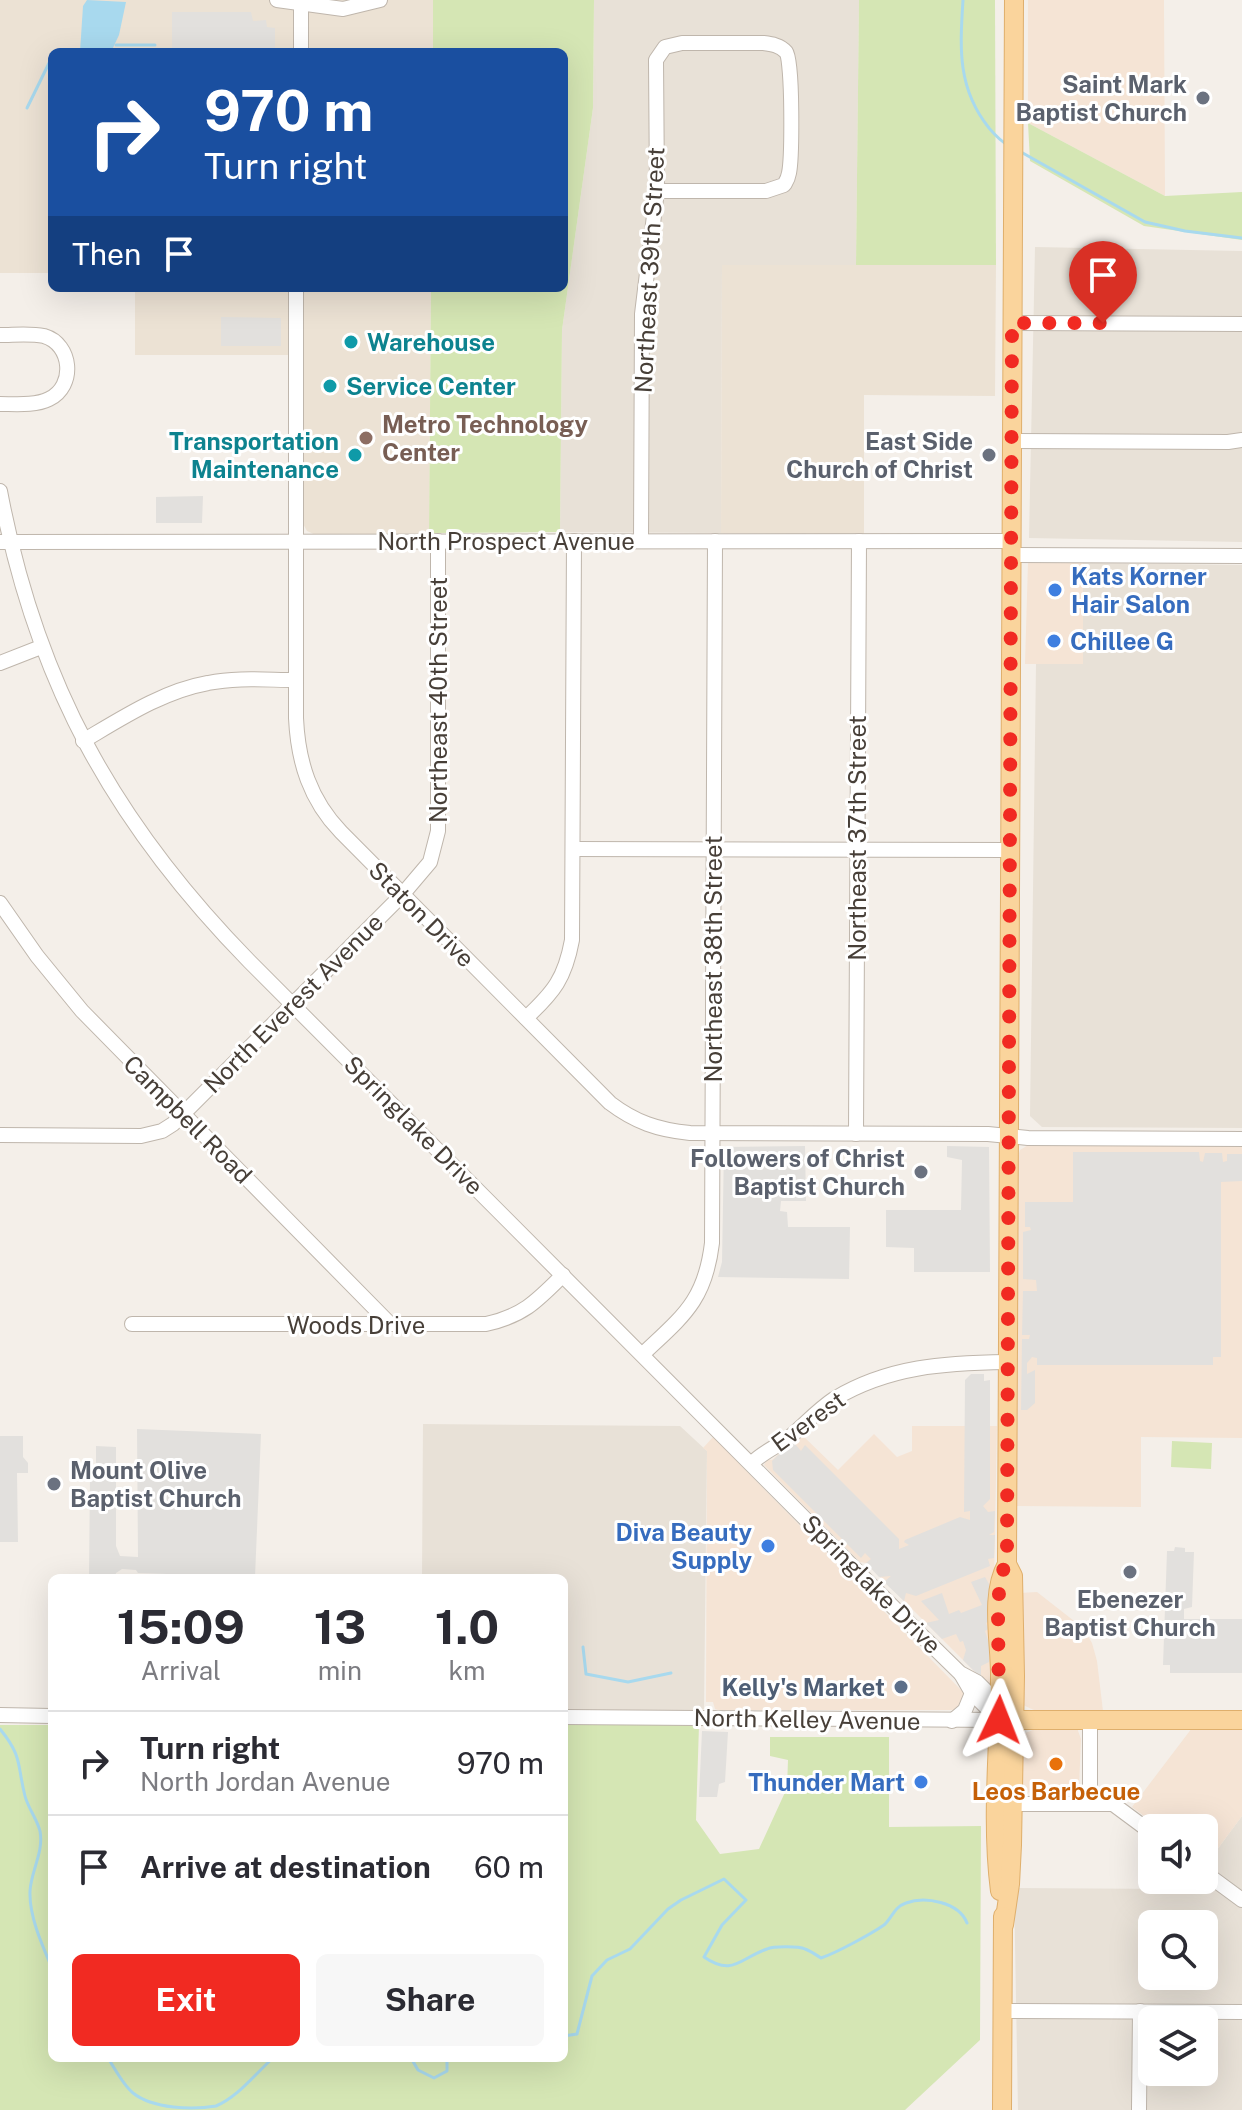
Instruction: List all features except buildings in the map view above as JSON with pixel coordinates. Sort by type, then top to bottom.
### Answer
[{"type":"main road","points":[[1002,2110],[1004,1925],[1010,1884],[1004,1805],[1004,1715],[1013,1576],[1007,1564],[1007,1362],[1014,0]]},
{"type":"main road","name":"North Kelley Avenue","points":[[1004,1715],[1242,1720]]},
{"type":"street","points":[[277,0],[343,9],[380,0]]},
{"type":"street","points":[[301,5],[301,48]]},
{"type":"street","name":"Northeast 39th Street","points":[[641,541],[643,305],[657,191],[656,67],[662,49],[682,43],[773,44],[784,50],[791,73],[790,168],[784,185],[766,191],[657,191]]},
{"type":"street","name":"Staton Drive","points":[[296,292],[298,750],[314,796],[332,823],[610,1103],[625,1115],[660,1130],[712,1134],[1242,1139]]},
{"type":"street","points":[[1012,323],[1242,324]]},
{"type":"street","points":[[0,335],[44,336],[54,341],[62,349],[68,373],[65,383],[50,399],[37,403],[0,404]]},
{"type":"street","points":[[1011,441],[1242,440]]},
{"type":"street","name":"Springlake Drive","points":[[0,491],[5,542],[41,647],[83,741],[105,781],[176,882],[218,929],[960,1673],[972,1693],[1004,1715]]},
{"type":"street","name":"Northeast 40th Street","points":[[402,895],[430,862],[437,843],[438,541]]},
{"type":"street","points":[[526,1018],[559,983],[568,962],[572,940],[574,541]]},
{"type":"street","name":"Northeast 38th Street","points":[[643,1354],[686,1313],[699,1293],[709,1270],[712,1243],[715,541]]},
{"type":"street","name":"North Prospect Avenue","points":[[5,542],[859,541],[1242,556]]},
{"type":"street","name":"Northeast 37th Street","points":[[856,1134],[859,541]]},
{"type":"street","points":[[0,663],[41,647]]},
{"type":"street","points":[[83,741],[166,696],[207,683],[296,680]]},
{"type":"street","points":[[573,849],[1010,850]]},
{"type":"street","name":"North Everest Avenue","points":[[0,1135],[141,1136],[162,1131],[182,1115],[402,895]]},
{"type":"street","name":"Campbell Road","points":[[0,903],[6,926],[82,1011],[390,1324]]},
{"type":"street","name":"Woods Drive","points":[[132,1324],[469,1325],[498,1322],[527,1310],[563,1275]]},
{"type":"street","name":"Everest","points":[[752,1463],[789,1438],[820,1409],[860,1385],[938,1363],[1007,1362]]},
{"type":"street","name":"Springlake Drive","points":[[960,1673],[977,1682],[1004,1715]]},
{"type":"street","points":[[952,1721],[965,1710],[972,1693]]},
{"type":"street","points":[[0,1715],[48,1716]]},
{"type":"street","name":"North Kelley Avenue","points":[[568,1717],[952,1721],[1004,1715]]},
{"type":"street","points":[[1090,1719],[1090,1804]]},
{"type":"street","points":[[1004,1805],[1113,1804],[1138,1823]]},
{"type":"street","points":[[1218,1882],[1242,1900]]},
{"type":"street","points":[[1003,2011],[1138,2011]]},
{"type":"street","points":[[1218,2012],[1242,2012]]},
{"type":"street","points":[[1139,2086],[1139,2110]]},
{"type":"shaded area","points":[[0,0],[433,0],[433,48],[48,48],[48,273],[0,273]]},
{"type":"shaded area","points":[[594,0],[859,0],[856,265],[722,265],[721,533],[560,532],[562,330],[593,108]]},
{"type":"shaded area","points":[[1028,0],[1164,0],[1165,196],[1028,123]]},
{"type":"shaded area","points":[[172,12],[251,12],[253,21],[266,20],[267,27],[275,28],[275,48],[172,48]]},
{"type":"shaded area","points":[[1035,247],[1242,251],[1242,542],[1029,538]]},
{"type":"shaded area","points":[[722,265],[996,265],[995,396],[864,395],[864,535],[721,533]]},
{"type":"shaded area","name":"Metro Technology Center","points":[[135,292],[431,292],[429,533],[318,536],[307,531],[301,520],[302,355],[135,355]]},
{"type":"shaded area","points":[[221,317],[281,318],[281,346],[221,346]]},
{"type":"shaded area","points":[[203,496],[202,523],[156,523],[156,497]]},
{"type":"shaded area","points":[[1028,562],[1083,563],[1083,664],[1025,664]]},
{"type":"shaded area","points":[[1083,563],[1242,565],[1242,1128],[1042,1127],[1030,1116],[1036,664],[1083,663]]},
{"type":"shaded area","points":[[1030,1144],[1242,1145],[1242,1438],[1141,1437],[1141,1507],[1017,1506],[1018,1156],[1020,1150]]},
{"type":"shaded area","points":[[805,1146],[806,1201],[781,1201],[780,1211],[787,1212],[788,1227],[850,1227],[849,1279],[718,1277],[722,1262],[724,1147]]},
{"type":"shaded area","points":[[947,1146],[989,1147],[990,1272],[914,1272],[914,1248],[886,1247],[886,1210],[961,1210],[962,1160],[947,1157]]},
{"type":"shaded area","points":[[1073,1152],[1199,1152],[1200,1161],[1203,1162],[1205,1153],[1222,1153],[1223,1162],[1227,1161],[1227,1154],[1242,1154],[1242,1181],[1221,1182],[1221,1357],[1213,1357],[1213,1365],[1037,1365],[1037,1358],[1032,1357],[1027,1363],[1027,1374],[1035,1370],[1035,1403],[1027,1410],[1021,1410],[1022,1339],[1029,1339],[1030,1335],[1022,1335],[1023,1291],[1037,1291],[1036,1280],[1023,1279],[1023,1232],[1031,1230],[1025,1227],[1025,1202],[1073,1202]]},
{"type":"shaded area","points":[[971,1374],[984,1374],[984,1381],[990,1380],[990,1499],[983,1506],[988,1512],[995,1511],[994,1532],[989,1535],[995,1535],[994,1558],[988,1559],[990,1566],[916,1596],[906,1593],[904,1601],[884,1582],[891,1576],[879,1577],[866,1563],[871,1559],[865,1553],[861,1558],[773,1470],[772,1461],[795,1439],[801,1451],[805,1445],[899,1539],[899,1549],[909,1545],[905,1540],[960,1517],[970,1520],[970,1511],[964,1512],[965,1380]]},
{"type":"shaded area","points":[[423,1424],[680,1426],[707,1451],[704,1709],[694,1713],[568,1712],[568,1574],[422,1574]]},
{"type":"shaded area","points":[[912,1426],[997,1426],[992,1686],[866,1563],[860,1562],[764,1465],[767,1459],[772,1460],[801,1434],[838,1470],[874,1434],[897,1457],[912,1451]]},
{"type":"shaded area","points":[[137,1429],[261,1434],[255,1574],[138,1573],[136,1570],[122,1569],[116,1574],[89,1574],[90,1476],[96,1476],[96,1446],[116,1447],[116,1546],[120,1556],[138,1557]]},
{"type":"shaded area","points":[[0,1436],[23,1436],[23,1457],[28,1463],[28,1473],[17,1473],[18,1542],[0,1542]]},
{"type":"shaded area","points":[[713,1437],[963,1692],[966,1696],[957,1710],[718,1710],[713,1702],[706,1702],[707,1451],[703,1448]]},
{"type":"shaded area","points":[[1175,1547],[1194,1552],[1192,1607],[1184,1609],[1184,1619],[1242,1619],[1242,1673],[1170,1673],[1170,1665],[1163,1665],[1167,1551],[1174,1551]]},
{"type":"shaded area","points":[[985,1577],[989,1584],[989,1621],[985,1631],[989,1643],[989,1662],[981,1666],[981,1678],[963,1660],[966,1650],[956,1634],[942,1639],[926,1623],[939,1620],[921,1601],[942,1593],[949,1614],[959,1610],[961,1613],[982,1605],[971,1582]]},
{"type":"shaded area","points":[[1037,1592],[1083,1628],[1092,1643],[1103,1711],[1036,1711],[1023,1705],[1019,1593]]},
{"type":"shaded area","points":[[1077,1728],[1081,1739],[1079,1788],[1068,1795],[1021,1792],[1020,1738],[1023,1734],[1035,1729]]},
{"type":"shaded area","points":[[1192,1728],[1242,1728],[1242,1816],[1218,1848],[1218,1814],[1141,1814],[1132,1807]]},
{"type":"shaded area","points":[[702,1731],[728,1732],[725,1782],[719,1784],[717,1797],[699,1797]]},
{"type":"shaded area","points":[[1242,1816],[1242,1893],[1218,1875],[1218,1848]]},
{"type":"shaded area","points":[[1014,1888],[1138,1889],[1138,1894],[1218,1894],[1218,1890],[1242,1908],[1242,2110],[1018,2110]]},
{"type":"green space","points":[[433,0],[594,0],[593,108],[568,287],[568,48],[433,48]]},
{"type":"green space","points":[[859,0],[995,0],[996,265],[856,265]]},
{"type":"green space","points":[[1028,123],[1165,196],[1242,192],[1242,240],[1144,226],[1030,161]]},
{"type":"green space","points":[[431,292],[567,292],[562,330],[560,532],[429,533]]},
{"type":"green space","points":[[1172,1441],[1212,1443],[1211,1469],[1171,1467]]},
{"type":"green space","points":[[0,1725],[48,1725],[48,2062],[568,2062],[568,1725],[699,1725],[696,1820],[720,1854],[759,1849],[787,1788],[788,1760],[770,1756],[770,1737],[889,1737],[889,1827],[981,1826],[980,2040],[905,2110],[0,2110]]},
{"type":"water","points":[[87,0],[126,2],[113,48],[80,48],[83,6]]},
{"type":"waterway","points":[[963,0],[961,51],[966,83],[979,113],[993,133],[1008,145]]},
{"type":"waterway","points":[[116,45],[155,45]]},
{"type":"waterway","points":[[27,108],[48,65]]},
{"type":"waterway","points":[[1021,152],[1145,222],[1242,238]]},
{"type":"waterway","points":[[583,1647],[586,1674],[628,1682],[671,1673]]},
{"type":"waterway","points":[[0,1729],[16,1754],[26,1800],[40,1831],[30,1901],[48,1958]]},
{"type":"waterway","points":[[568,2035],[577,2034],[592,1976],[607,1960],[630,1949],[668,1909],[724,1879],[746,1900],[722,1925],[704,1957],[722,1965],[730,1966],[767,1949],[780,1947],[802,1948],[821,1958],[878,1929],[899,1907],[914,1901],[941,1902],[957,1910],[967,1923]]},
{"type":"waterway","points":[[111,2062],[126,2086],[141,2098],[162,2105],[196,2108],[224,2102],[269,2062]]},
{"type":"waterway","points":[[413,2062],[418,2070],[434,2078],[447,2071],[447,2062]]},
{"type":"place","name":"Saint Mark Baptist Church","points":[[1203,98]]},
{"type":"place","name":"Warehouse","points":[[351,342]]},
{"type":"place","name":"Service Center","points":[[330,386]]},
{"type":"place","name":"Metro Technology Center","points":[[366,438]]},
{"type":"place","name":"Transportation Maintenance","points":[[355,455]]},
{"type":"place","name":"East Side Church of Christ","points":[[989,455]]},
{"type":"place","name":"Kats Korner Hair Salon","points":[[1055,590]]},
{"type":"place","name":"Chillee G","points":[[1054,641]]},
{"type":"place","name":"Followers of Christ Baptist Church","points":[[921,1172]]},
{"type":"place","name":"Mount Olive Baptist Church","points":[[54,1484]]},
{"type":"place","name":"Diva Beauty Supply","points":[[768,1546]]},
{"type":"place","name":"Ebenezer Baptist Church","points":[[1130,1572]]},
{"type":"place","name":"Kelly's Market","points":[[901,1687]]},
{"type":"place","name":"Leos Barbecue","points":[[1056,1764]]},
{"type":"place","name":"Thunder Mart","points":[[921,1782]]},
{"type":"route","points":[[999,1720],[998,1611],[1000,1575],[1007,1564],[1012,323],[1103,323]]}]
